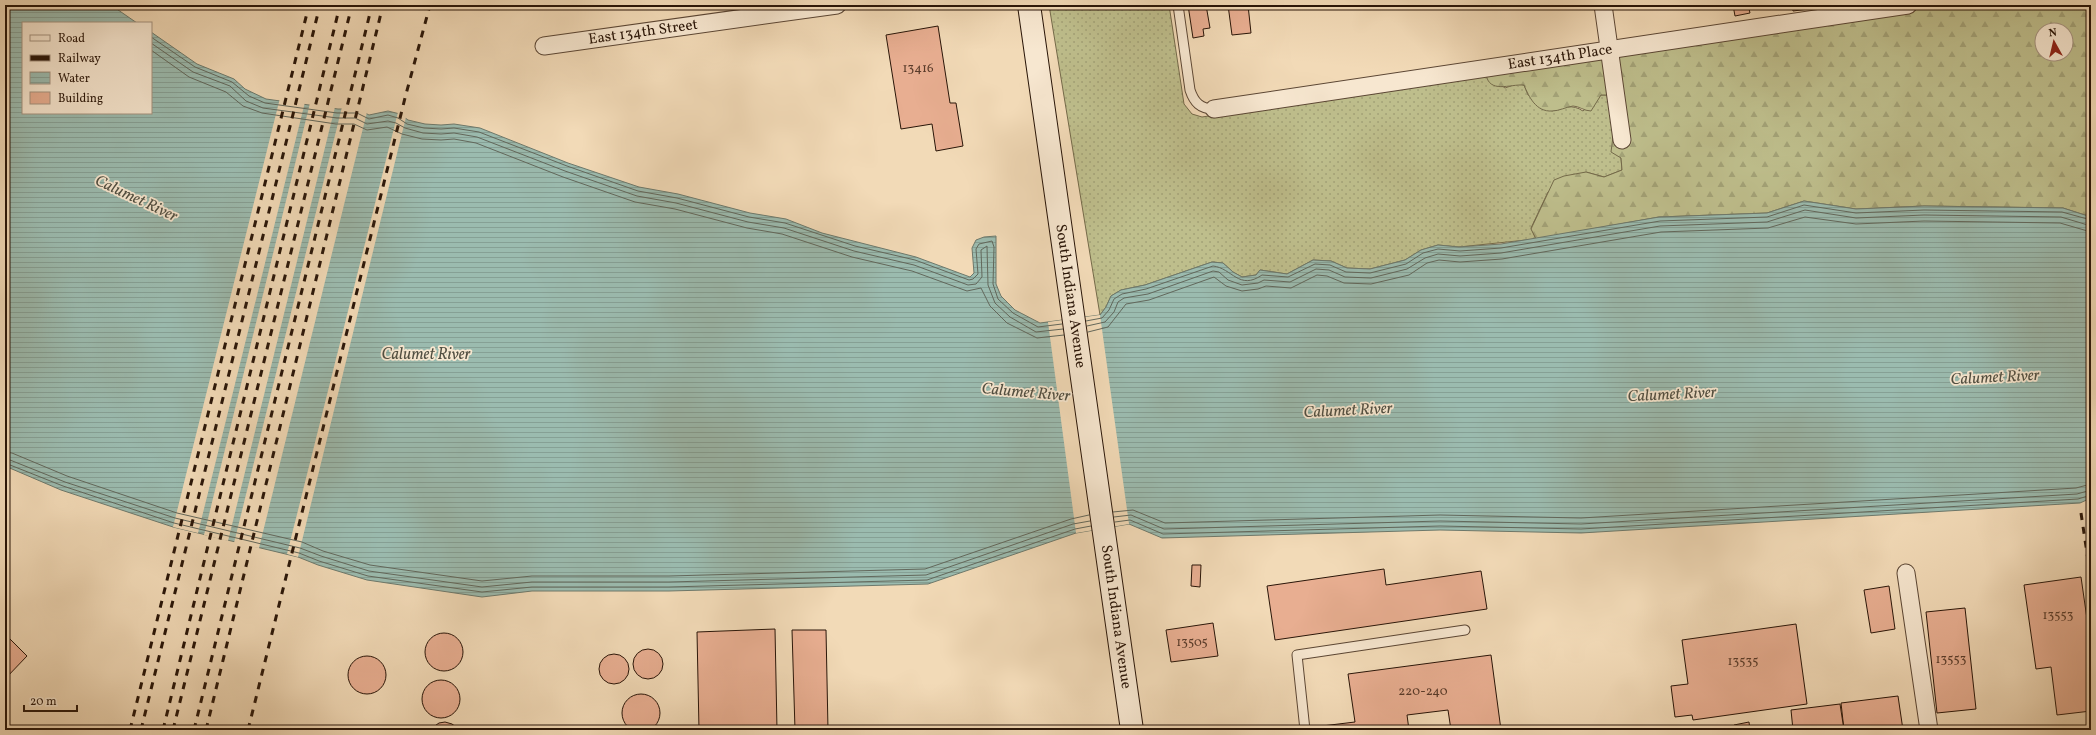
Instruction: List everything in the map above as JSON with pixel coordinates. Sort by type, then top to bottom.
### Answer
[{"type":"main road","name":"South Indiana Avenue","points":[[1029,5],[1072,319],[1132,730]]},
{"type":"street","name":"East 134th Street","points":[[544,46],[837,5]]},
{"type":"street","points":[[1603,5],[1622,140]]},
{"type":"street","name":"East 134th Place","points":[[1214,110],[1908,5]]},
{"type":"street","points":[[1906,573],[1929,730]]},
{"type":"lane","points":[[1178,5],[1190,90],[1193,99],[1200,106],[1214,110]]},
{"type":"lane","points":[[1306,730],[1297,655],[1464,630]]},
{"type":"green space","points":[[1049,5],[1169,5],[1184,104],[1192,114],[1202,117],[1486,74],[1505,88],[1516,84],[1524,85],[1528,95],[1552,111],[1564,107],[1575,107],[1583,111],[1601,95],[1608,95],[1615,121],[1613,138],[1621,158],[1622,170],[1604,177],[1586,172],[1548,192],[1531,228],[1536,239],[1459,247],[1438,245],[1421,250],[1405,260],[1370,269],[1347,268],[1331,261],[1313,260],[1287,274],[1260,270],[1256,275],[1242,277],[1233,272],[1223,263],[1212,262],[1145,285],[1121,290],[1111,296],[1100,315]]},
{"type":"green space","points":[[1935,5],[2091,5],[2091,217],[2063,208],[1924,206],[1856,209],[1804,201],[1767,213],[1659,217],[1536,239],[1531,229],[1554,180],[1564,176],[1586,172],[1604,177],[1622,170],[1621,158],[1611,152],[1615,121],[1607,95],[1601,95],[1591,111],[1573,106],[1555,111],[1546,111],[1534,103],[1524,85],[1501,87],[1491,84],[1486,74]]},
{"type":"water","name":"Calumet River","points":[[5,5],[111,5],[136,22],[22,22],[22,114],[152,114],[152,33],[197,64],[234,79],[245,89],[266,99],[338,109],[358,109],[369,115],[388,111],[400,114],[408,120],[425,124],[454,124],[480,128],[568,163],[639,187],[678,194],[750,213],[786,219],[822,233],[916,257],[970,277],[974,273],[972,248],[976,240],[984,237],[996,236],[996,284],[1001,296],[1015,310],[1040,323],[1100,315],[1111,296],[1121,290],[1145,285],[1212,262],[1223,263],[1233,272],[1242,277],[1256,275],[1260,270],[1287,274],[1313,260],[1331,261],[1347,268],[1370,269],[1405,260],[1421,250],[1438,245],[1459,247],[1501,244],[1659,217],[1767,213],[1804,201],[1856,209],[1924,206],[2063,208],[2091,217],[2091,498],[2080,503],[1581,533],[1440,530],[1162,538],[1129,524],[1076,533],[928,584],[669,591],[532,591],[482,597],[367,580],[318,565],[298,557],[173,527],[61,490],[5,466]]},
{"type":"pier","points":[[280,98],[305,102],[198,533],[173,527]]},
{"type":"pier","points":[[310,103],[335,107],[228,541],[204,535]]},
{"type":"pier","points":[[342,107],[358,107],[367,112],[259,548],[251,547],[234,543]]},
{"type":"pier","points":[[398,112],[406,117],[298,557],[287,554]]},
{"type":"pier","points":[[1100,315],[1129,524],[1076,533],[1048,322]]},
{"type":"building","points":[[1188,5],[1206,5],[1210,28],[1203,29],[1204,36],[1193,38]]},
{"type":"building","points":[[1228,5],[1248,5],[1251,33],[1232,35]]},
{"type":"building","points":[[1733,5],[1748,5],[1750,13],[1735,16]]},
{"type":"building","points":[[1792,5],[1809,5],[1809,9],[1793,11]]},
{"type":"building","points":[[1811,5],[1822,5],[1823,10],[1812,11]]},
{"type":"building","points":[[938,26],[950,103],[956,103],[963,146],[936,151],[932,124],[901,129],[886,35]]},
{"type":"building","points":[[1192,565],[1201,565],[1200,587],[1191,586]]},
{"type":"building","points":[[1384,569],[1386,585],[1481,571],[1487,609],[1275,640],[1267,586]]},
{"type":"building","points":[[2081,577],[2091,647],[2091,711],[2057,715],[2051,667],[2036,669],[2024,585]]},
{"type":"building","points":[[1889,586],[1895,629],[1871,633],[1864,590]]},
{"type":"building","points":[[1965,608],[1976,709],[1937,713],[1926,612]]},
{"type":"building","points":[[1213,623],[1218,656],[1171,662],[1166,630]]},
{"type":"building","points":[[1796,624],[1807,704],[1693,720],[1692,715],[1675,717],[1671,686],[1688,684],[1682,640]]},
{"type":"building","points":[[775,629],[777,730],[699,730],[697,632]]},
{"type":"building","points":[[792,630],[826,630],[828,730],[795,730]]},
{"type":"building","points":[[440,633],[448,633],[455,636],[460,641],[463,652],[460,663],[455,668],[448,671],[440,671],[433,668],[428,663],[425,656],[425,648],[428,641],[433,636]]},
{"type":"building","points":[[5,634],[27,656],[5,679]]},
{"type":"building","points":[[648,649],[654,650],[662,658],[662,670],[654,678],[648,679],[642,678],[634,670],[633,664],[634,658],[642,650]]},
{"type":"building","points":[[614,654],[620,655],[628,663],[628,675],[620,683],[614,684],[608,683],[600,675],[599,669],[600,663],[608,655]]},
{"type":"building","points":[[1491,655],[1501,730],[1451,730],[1448,710],[1407,715],[1409,730],[1323,730],[1322,726],[1355,722],[1348,674]]},
{"type":"building","points":[[363,656],[371,656],[381,661],[385,668],[385,682],[381,689],[371,694],[363,694],[353,689],[351,686],[348,679],[348,671],[353,661],[356,659]]},
{"type":"building","points":[[437,680],[445,680],[455,685],[459,692],[459,706],[455,713],[445,718],[437,718],[427,713],[425,710],[422,703],[422,695],[427,685],[430,683]]},
{"type":"building","points":[[641,694],[651,697],[657,703],[660,713],[657,723],[651,729],[641,732],[631,729],[625,723],[622,713],[625,703],[631,697]]},
{"type":"building","points":[[1898,696],[1903,730],[1844,730],[1841,703]]},
{"type":"building","points":[[1840,704],[1844,730],[1793,730],[1791,710]]},
{"type":"building","points":[[445,722],[452,724],[460,730],[429,730],[439,723]]},
{"type":"building","points":[[1749,722],[1750,730],[1735,730],[1734,725]]},
{"type":"railway","points":[[130,730],[309,5]]},
{"type":"railway","points":[[141,730],[320,5]]},
{"type":"railway","points":[[163,730],[340,5]]},
{"type":"railway","points":[[173,730],[352,5]]},
{"type":"railway","points":[[194,730],[372,5]]},
{"type":"railway","points":[[206,730],[383,5]]},
{"type":"railway","points":[[248,730],[405,98],[430,5]]},
{"type":"railway","points":[[2081,513],[2091,580]]}]
